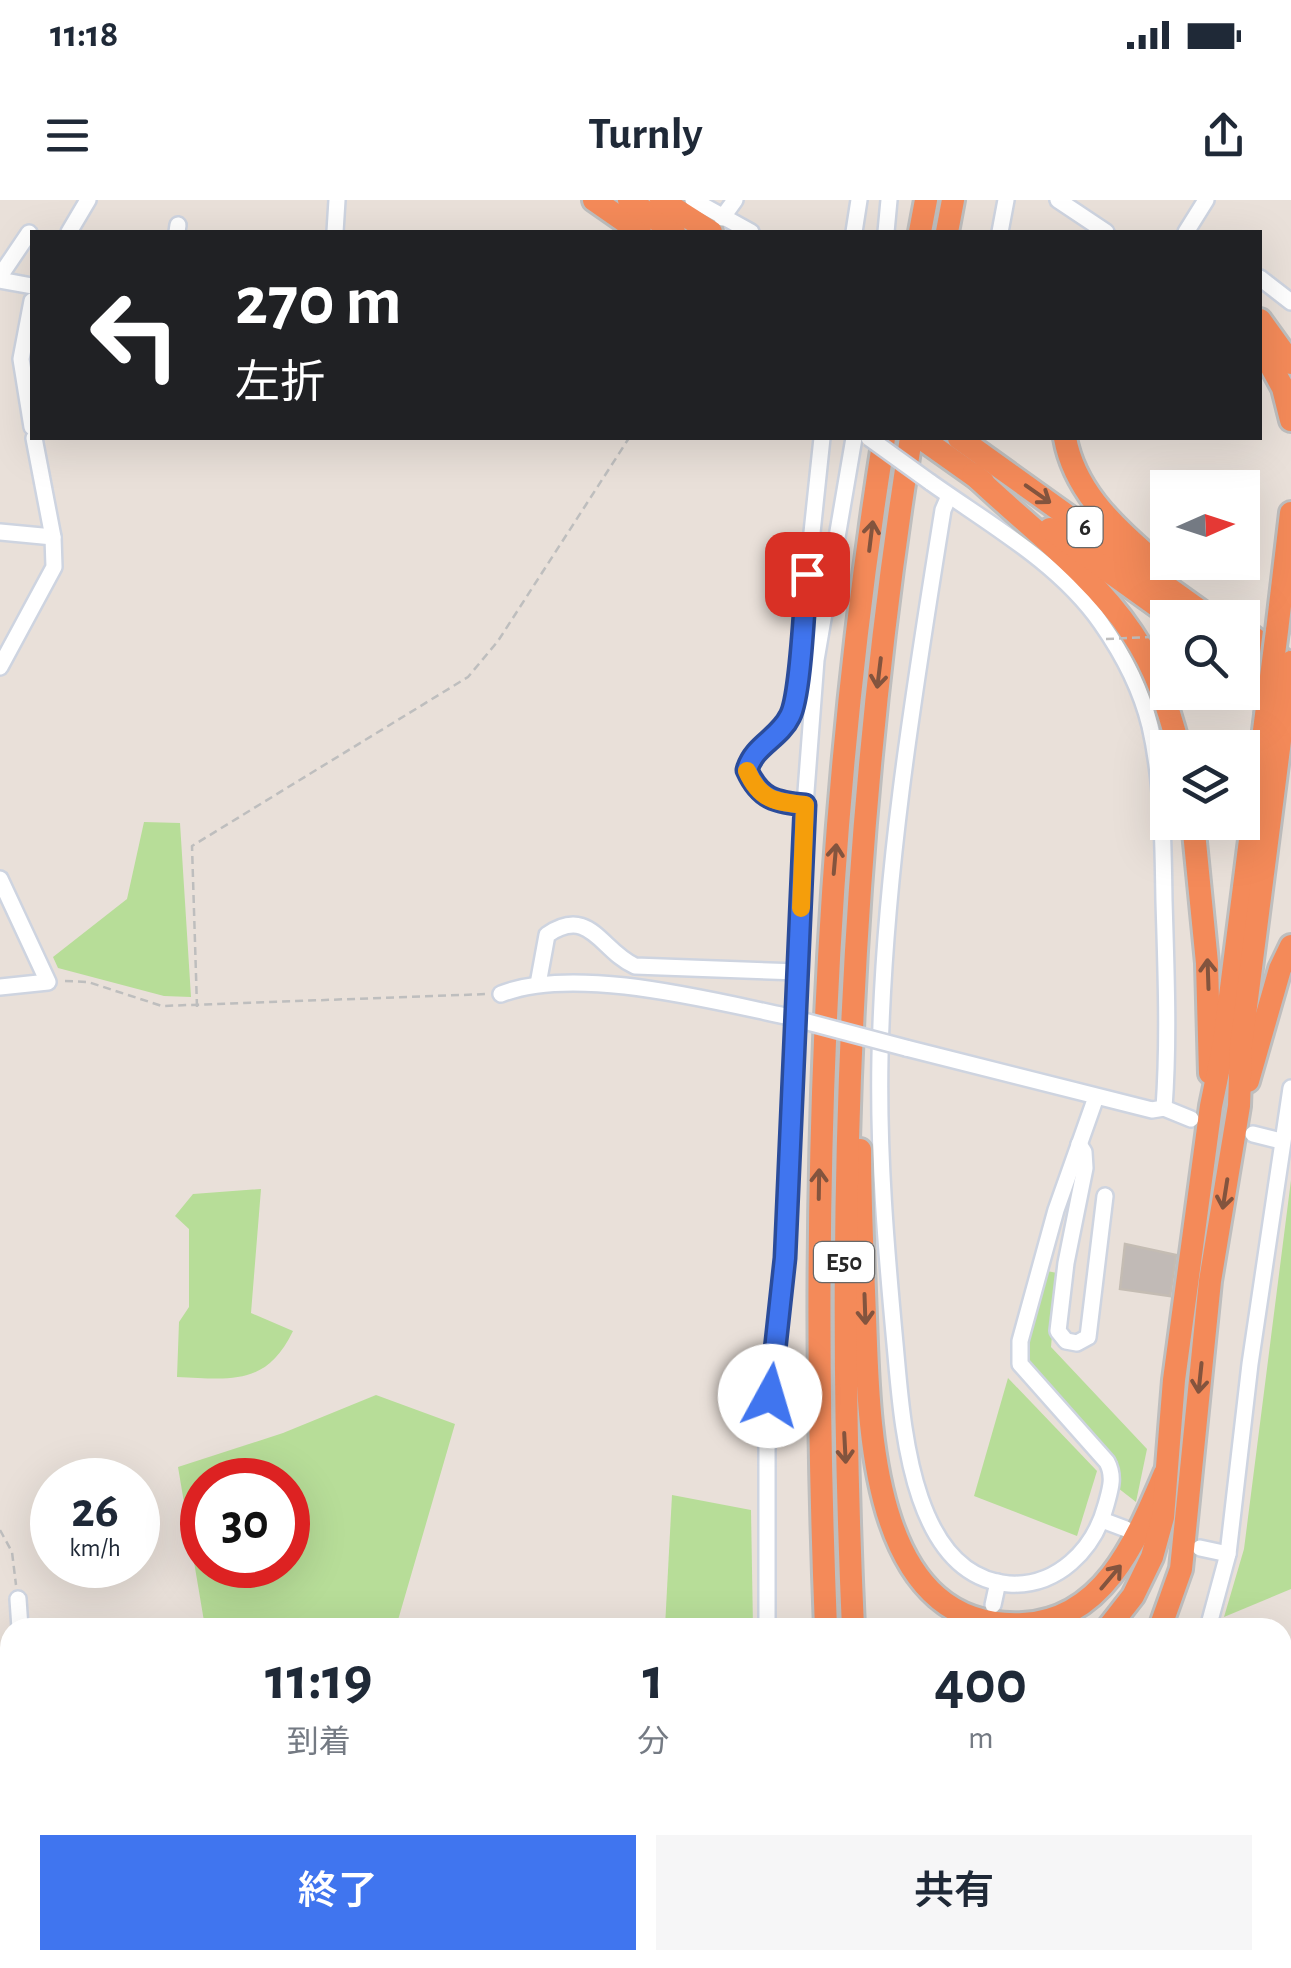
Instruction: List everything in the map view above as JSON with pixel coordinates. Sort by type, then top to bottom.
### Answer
[{"type":"highway","points":[[594,200],[637,230]]},
{"type":"highway","points":[[630,200],[671,230]]},
{"type":"highway","points":[[661,200],[716,225]]},
{"type":"highway","points":[[920,230],[926,200]]},
{"type":"highway","points":[[947,230],[953,200]]},
{"type":"highway","points":[[1262,323],[1291,363]]},
{"type":"highway","points":[[1262,350],[1282,388],[1291,420]]},
{"type":"highway","name":"E50","points":[[826,1618],[818,1421],[819,1185],[832,896],[848,710],[884,440]]},
{"type":"highway","name":"E50","points":[[853,1618],[844,1420],[844,1188],[858,896],[874,712],[911,440]]},
{"type":"highway","name":"6","points":[[962,440],[1185,600]]},
{"type":"highway","points":[[1066,440],[1082,485],[1107,518],[1153,561],[1204,600]]},
{"type":"highway","name":"6","points":[[927,442],[1150,601]]},
{"type":"highway","points":[[973,474],[1088,580],[1133,634],[1157,678],[1173,730]]},
{"type":"highway","points":[[1164,1618],[1182,1569],[1210,1281],[1239,1106],[1274,720],[1277,631],[1291,513]]},
{"type":"highway","points":[[1201,1113],[1224,1043],[1274,720],[1291,664],[1260,642]]},
{"type":"highway","points":[[1260,654],[1291,676]]},
{"type":"highway","points":[[1260,678],[1291,700]]},
{"type":"highway","points":[[1116,1618],[1134,1596],[1152,1557],[1163,1517],[1164,1473],[1201,1113],[1207,963],[1195,840]]},
{"type":"highway","points":[[858,896],[860,1184],[874,1453],[884,1509],[907,1562],[938,1594],[971,1616],[981,1618]]},
{"type":"highway","points":[[1239,1106],[1280,969],[1291,946]]},
{"type":"highway","points":[[814,1618],[818,1421]]},
{"type":"highway","points":[[1052,1618],[1087,1600],[1124,1560],[1164,1473]]},
{"type":"highway","points":[[1132,1618],[1184,1527]]},
{"type":"street","points":[[70,230],[88,200]]},
{"type":"street","points":[[335,230],[337,200]]},
{"type":"street","points":[[692,200],[716,225],[741,230]]},
{"type":"street","points":[[716,225],[735,200]]},
{"type":"street","points":[[854,230],[860,200]]},
{"type":"street","points":[[886,230],[888,200]]},
{"type":"street","points":[[1000,230],[1006,200]]},
{"type":"street","points":[[1058,200],[1083,206],[1104,230]]},
{"type":"street","points":[[1187,230],[1206,200]]},
{"type":"street","points":[[29,233],[0,278],[30,286]]},
{"type":"street","points":[[1262,280],[1291,302]]},
{"type":"street","points":[[30,313],[22,359],[30,413]]},
{"type":"street","points":[[0,667],[54,567],[34,440]]},
{"type":"street","points":[[805,805],[770,801],[755,788],[747,770],[752,754],[780,732],[792,712],[822,440]]},
{"type":"street","points":[[767,1618],[767,1428],[785,1258],[805,805],[816,660],[854,440]]},
{"type":"street","points":[[872,440],[1004,533],[1069,588],[1099,620],[1140,694],[1156,760],[1160,810],[1166,989],[1164,1108]]},
{"type":"street","points":[[949,496],[926,620],[898,819],[880,1055],[880,1194],[900,1394],[918,1494],[924,1512],[948,1549],[964,1566],[998,1582],[1031,1582],[1074,1561],[1102,1520],[1112,1472],[1020,1364],[1020,1341],[1056,1210],[1096,1097]]},
{"type":"street","points":[[0,532],[52,538]]},
{"type":"street","points":[[0,879],[48,982],[0,987]]},
{"type":"street","points":[[538,984],[547,934],[570,925],[584,926],[597,934],[620,960],[634,966],[799,972]]},
{"type":"street","points":[[501,994],[538,984],[675,993],[785,1016],[1152,1110],[1201,1113]]},
{"type":"street","points":[[1211,1618],[1228,1554],[1291,1088]]},
{"type":"street","points":[[1253,1134],[1281,1141]]},
{"type":"street","points":[[1079,1144],[1085,1168],[1066,1263],[1058,1331],[1066,1341],[1077,1343],[1088,1336],[1105,1196]]},
{"type":"street","points":[[1102,1520],[1126,1529]]},
{"type":"street","points":[[1200,1548],[1228,1554]]},
{"type":"street","points":[[994,1605],[998,1582]]},
{"type":"street","points":[[18,1599],[19,1618]]},
{"type":"path","points":[[197,1007],[192,846],[468,678],[506,630],[628,440]]},
{"type":"path","points":[[1106,639],[1150,637]]},
{"type":"path","points":[[48,982],[88,982],[162,1006],[197,1007],[501,994]]},
{"type":"path","points":[[0,1530],[12,1552],[18,1599]]},
{"type":"green space","points":[[144,822],[180,823],[191,997],[164,996],[58,968],[53,957],[127,899]]},
{"type":"green space","points":[[1291,1180],[1291,1589],[1224,1617],[1244,1549]]},
{"type":"green space","points":[[261,1189],[251,1313],[293,1331],[271,1362],[258,1371],[230,1378],[177,1377],[179,1322],[189,1307],[189,1229],[175,1216],[193,1194]]},
{"type":"green space","points":[[1047,1271],[1057,1273],[1051,1347],[1147,1449],[1136,1502],[1118,1488],[1118,1462],[1032,1369],[1027,1348]]},
{"type":"green space","points":[[1008,1378],[1097,1471],[1077,1536],[974,1496]]},
{"type":"green space","points":[[376,1395],[455,1424],[399,1618],[203,1618],[198,1588],[310,1588],[310,1458],[206,1458],[283,1433]]},
{"type":"green space","points":[[672,1495],[751,1510],[753,1618],[665,1618]]},
{"type":"building","points":[[1125,1244],[1176,1255],[1170,1296],[1120,1289]]},
{"type":"slow traffic","points":[[747,771],[755,788],[770,801],[805,805],[801,908]]},
{"type":"route","points":[[770,1396],[785,1258],[805,805],[770,801],[755,788],[747,770],[752,754],[780,732],[792,712],[807,574]]}]
